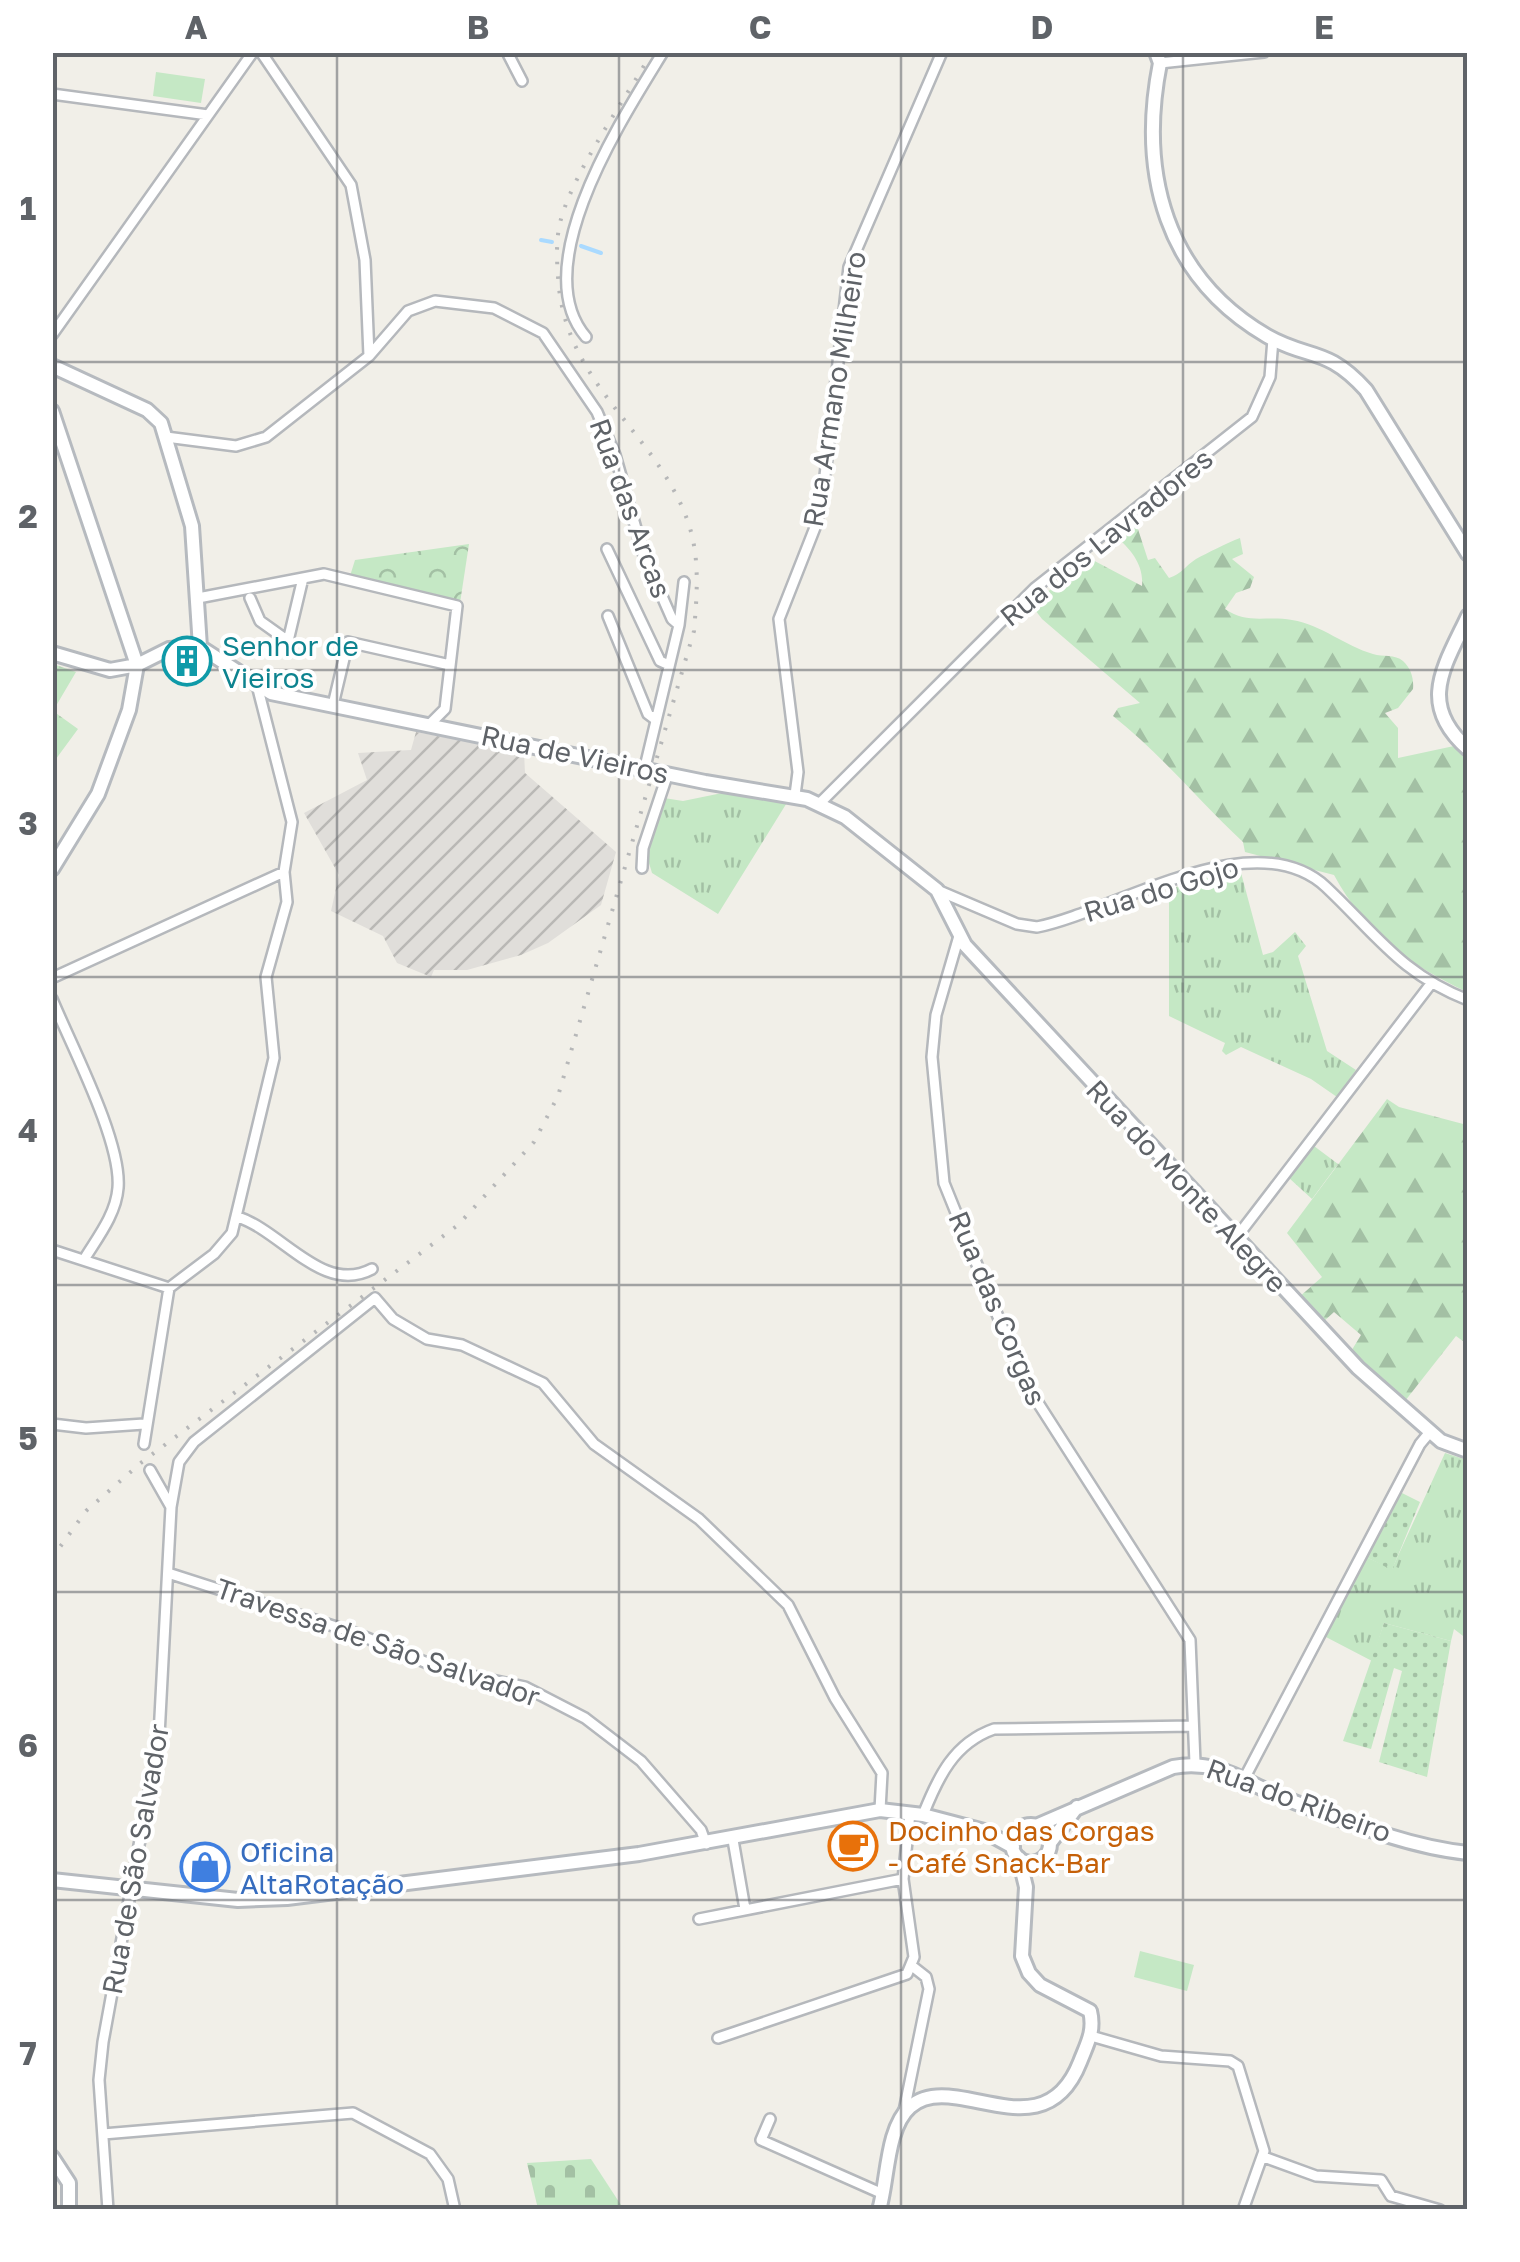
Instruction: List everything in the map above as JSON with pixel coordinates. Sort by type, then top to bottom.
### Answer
[{"type":"street","points":[[52,335],[252,52]]},
{"type":"street","points":[[261,52],[351,185],[365,260],[369,356]]},
{"type":"street","points":[[507,52],[522,81]]},
{"type":"street","points":[[586,337],[577,326],[572,306],[570,254],[575,218],[599,164],[662,52]]},
{"type":"street","name":"Rua Armano Milheiro","points":[[796,795],[798,772],[779,619],[816,525],[823,493],[849,268],[942,52]]},
{"type":"street","points":[[1264,52],[1158,58],[1152,152],[1178,242],[1198,282],[1242,321],[1272,340],[1345,366],[1366,390],[1468,554]]},
{"type":"street","points":[[52,94],[208,115]]},
{"type":"street","name":"Rua das Arcas","points":[[166,437],[236,446],[266,437],[369,356],[408,310],[435,302],[494,308],[544,333],[597,412],[616,455],[643,553],[672,619],[679,625],[646,767]]},
{"type":"street","name":"Rua dos Lavradores","points":[[820,803],[1034,588],[1252,417],[1270,377],[1272,340]]},
{"type":"street","points":[[52,366],[156,415],[192,526],[200,647],[168,649],[137,665],[110,670],[52,653]]},
{"type":"street","points":[[52,411],[137,665],[129,710],[98,794],[52,868]]},
{"type":"street","points":[[607,549],[660,661],[669,665]]},
{"type":"street","points":[[198,598],[324,574],[457,606],[445,709],[431,723]]},
{"type":"street","points":[[250,598],[260,621],[288,641],[302,578]]},
{"type":"street","points":[[679,625],[684,582]]},
{"type":"street","points":[[608,616],[648,714],[656,720]]},
{"type":"street","points":[[1468,616],[1438,680],[1440,712],[1468,748]]},
{"type":"street","points":[[333,705],[348,642],[450,665]]},
{"type":"street","name":"Rua de Vieiros","points":[[200,647],[234,666],[258,689],[668,774],[796,795],[845,816],[937,890]]},
{"type":"street","points":[[144,1444],[144,1424],[170,1288],[214,1254],[238,1217],[274,1058],[266,976],[287,902],[284,872],[292,822],[258,689]]},
{"type":"street","points":[[642,868],[644,848],[668,774]]},
{"type":"street","name":"Rua do Gojo","points":[[937,890],[1018,924],[1037,927],[1236,862],[1272,864],[1325,886],[1393,958],[1430,985],[1468,1000]]},
{"type":"street","points":[[52,978],[284,872]]},
{"type":"street","name":"Rua do Monte Alegre","points":[[937,890],[959,936],[1034,1023],[1358,1368],[1430,1432],[1468,1451]]},
{"type":"street","name":"Rua das Corgas","points":[[959,936],[936,1015],[932,1057],[944,1183],[1024,1381],[1190,1640],[1195,1762]]},
{"type":"street","points":[[1236,1238],[1430,985]]},
{"type":"street","points":[[52,999],[113,1149],[118,1189],[106,1225],[85,1258]]},
{"type":"street","points":[[238,1217],[255,1223],[312,1263],[342,1278],[355,1278],[372,1269]]},
{"type":"street","points":[[52,1250],[170,1288]]},
{"type":"street","name":"Rua de São Salvador","points":[[108,2210],[99,2080],[102,2042],[159,1736],[172,1508],[179,1462],[194,1442],[375,1298],[393,1319],[427,1338],[462,1345],[543,1383],[594,1444],[699,1519],[788,1606],[835,1698],[882,1773],[880,1810]]},
{"type":"street","points":[[52,1424],[86,1428],[144,1424]]},
{"type":"street","points":[[1244,1779],[1420,1444],[1430,1432]]},
{"type":"street","points":[[150,1470],[172,1508]]},
{"type":"street","name":"Travessa de São Salvador","points":[[171,1574],[355,1633],[444,1670],[525,1686],[585,1718],[640,1761],[701,1830],[706,1844]]},
{"type":"street","points":[[718,2038],[907,1974],[912,1966],[903,1879],[916,1814],[957,1749],[972,1737],[994,1729],[1193,1726]]},
{"type":"street","name":"Rua do Ribeiro","points":[[1036,1826],[1174,1767],[1195,1762],[1218,1765],[1320,1810],[1421,1844],[1468,1853]]},
{"type":"street","points":[[1026,1887],[1050,1843],[1076,1808]]},
{"type":"street","points":[[52,1880],[263,1900],[706,1844],[880,1810],[916,1814],[984,1831],[1036,1826],[1046,1832],[1050,1843]]},
{"type":"street","points":[[902,2116],[910,2106],[934,2098],[1002,2109],[1035,2104],[1067,2082],[1091,2036],[1090,2011],[1040,1985],[1029,1973],[1022,1956],[1026,1887],[1016,1853],[1018,1830]]},
{"type":"street","points":[[984,1831],[1030,1863],[1042,1859]]},
{"type":"street","points":[[732,1840],[745,1909]]},
{"type":"street","points":[[700,1919],[903,1879]]},
{"type":"street","points":[[879,2210],[929,1989],[926,1977],[912,1966]]},
{"type":"street","points":[[1091,2036],[1161,2056],[1230,2061],[1238,2066],[1264,2157],[1243,2210]]},
{"type":"street","points":[[103,2134],[353,2113],[430,2154],[448,2180],[456,2210]]},
{"type":"street","points":[[770,2119],[761,2140],[883,2194]]},
{"type":"street","points":[[52,2157],[69,2183],[70,2210]]},
{"type":"street","points":[[1264,2157],[1316,2176],[1381,2180],[1390,2196],[1388,2210]]},
{"type":"street","points":[[1390,2196],[1440,2210]]},
{"type":"shaded area","points":[[416,732],[524,752],[525,773],[616,852],[601,905],[548,943],[521,955],[467,970],[434,970],[431,977],[397,963],[383,936],[331,911],[339,875],[304,813],[367,780],[358,753],[411,750]]},
{"type":"green space","points":[[156,72],[205,79],[201,103],[153,96]]},
{"type":"green space","points":[[1135,520],[1148,560],[1155,558],[1169,578],[1196,559],[1240,538],[1243,554],[1232,559],[1254,577],[1250,588],[1236,593],[1225,609],[1233,614],[1303,623],[1363,650],[1393,656],[1408,667],[1413,689],[1398,708],[1385,713],[1398,728],[1398,758],[1454,746],[1467,758],[1467,992],[1390,945],[1360,914],[1334,875],[1245,852],[1243,842],[1113,716],[1118,708],[1140,703],[1032,606],[1087,557],[1142,586],[1135,558],[1115,536]]},
{"type":"green space","points":[[469,544],[460,603],[350,576],[355,560]]},
{"type":"green space","points":[[53,664],[76,672],[53,711]]},
{"type":"green space","points":[[53,711],[78,729],[53,763]]},
{"type":"green space","points":[[727,792],[788,801],[718,914],[652,873],[646,853],[664,798],[683,801]]},
{"type":"green space","points":[[1240,869],[1263,955],[1273,952],[1295,932],[1306,946],[1298,956],[1327,1051],[1356,1070],[1337,1097],[1311,1079],[1241,1047],[1226,1055],[1222,1051],[1225,1043],[1169,1016],[1169,889]]},
{"type":"green space","points":[[1387,1099],[1399,1107],[1467,1125],[1467,1344],[1456,1336],[1405,1401],[1350,1353],[1361,1335],[1334,1312],[1322,1323],[1298,1298],[1322,1277],[1287,1233]]},
{"type":"green space","points":[[1314,1146],[1338,1164],[1312,1199],[1289,1178]]},
{"type":"green space","points":[[1445,1453],[1467,1460],[1467,1639],[1454,1629],[1451,1641],[1384,1623],[1372,1661],[1324,1636],[1366,1557],[1392,1569]]},
{"type":"green space","points":[[1400,1492],[1420,1502],[1392,1570],[1366,1557]]},
{"type":"green space","points":[[1384,1623],[1451,1641],[1427,1777],[1379,1762],[1402,1671],[1394,1668],[1371,1749],[1343,1741]]},
{"type":"green space","points":[[1140,1951],[1194,1965],[1187,1991],[1134,1977]]},
{"type":"green space","points":[[591,2159],[621,2205],[604,2209],[538,2209],[527,2163]]},
{"type":"waterway","points":[[541,240],[552,242]]},
{"type":"waterway","points":[[581,246],[601,253]]},
{"type":"railway","points":[[52,1558],[86,1511],[142,1462],[458,1225],[534,1142],[558,1096],[694,631],[696,564],[689,525],[676,493],[580,355],[567,324],[559,288],[558,236],[568,199],[652,52]]},
{"type":"place","name":"Senhor de Vieiros","points":[[187,661]]},
{"type":"place","name":"Docinho das Corgas - Café Snack-Bar","points":[[853,1846]]},
{"type":"place","name":"Oficina AltaRotação","points":[[205,1867]]}]
